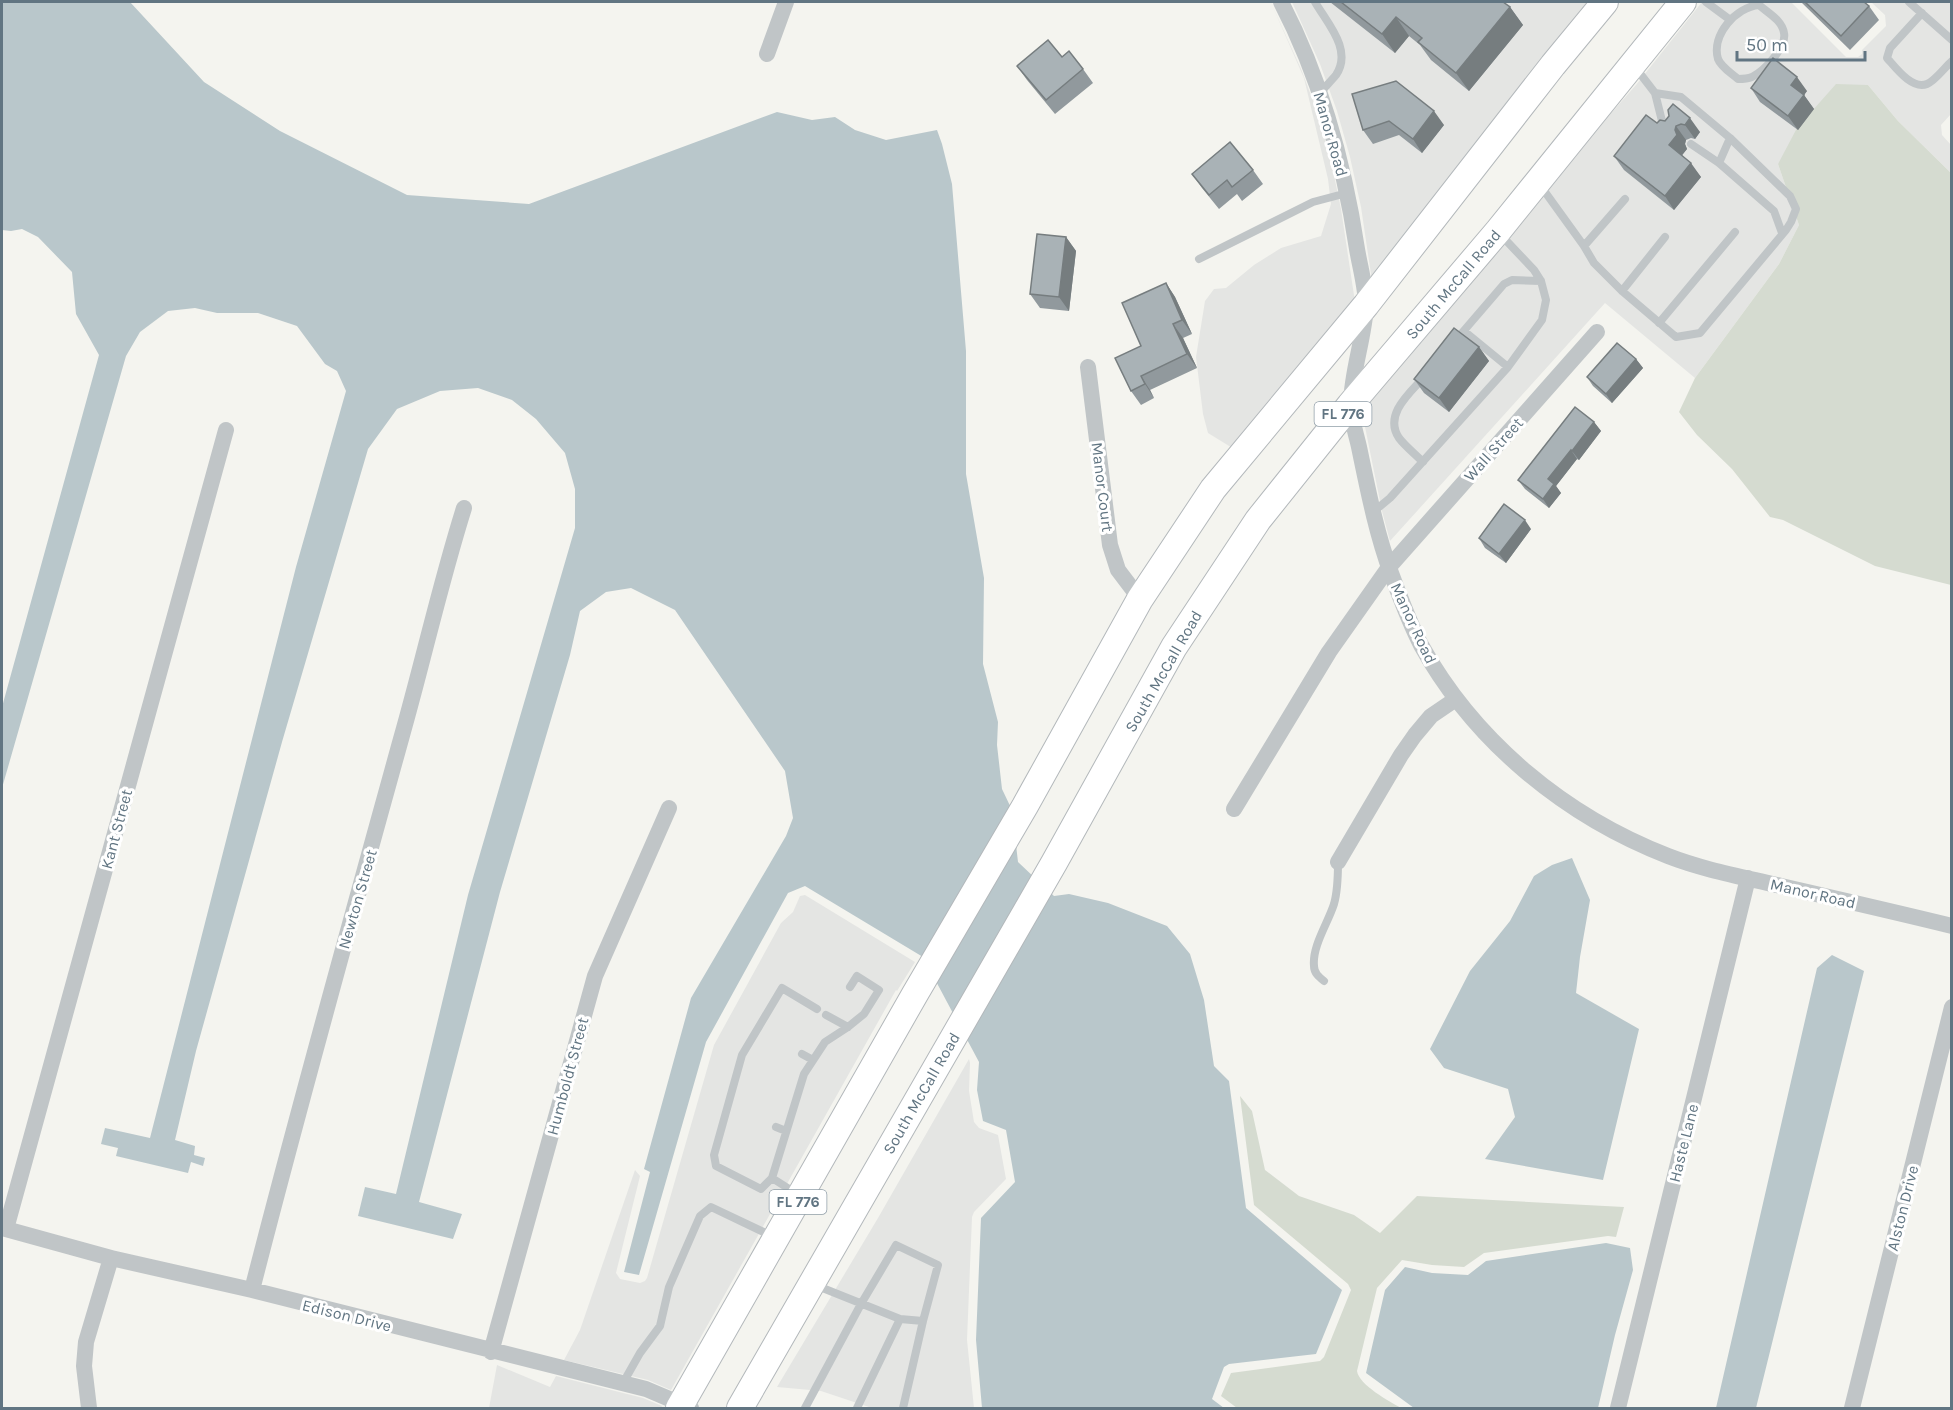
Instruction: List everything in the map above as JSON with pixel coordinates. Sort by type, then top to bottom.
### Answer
[{"type":"main road","name":"FL 776","points":[[684,1407],[776,1238],[1025,806],[1140,599],[1213,489],[1366,305],[1552,66],[1605,2]]},
{"type":"main road","points":[[1633,64],[1636,35],[1663,2]]},
{"type":"main road","name":"South McCall Road","points":[[740,1408],[1054,863],[1185,629],[1258,520],[1350,405],[1498,231],[1683,2]]},
{"type":"street","points":[[767,54],[786,2]]},
{"type":"street","name":"Manor Road","points":[[1281,2],[1303,48],[1320,93],[1341,159],[1348,193],[1366,305],[1350,405],[1372,512],[1406,612],[1420,642],[1456,699],[1514,762],[1572,807],[1615,832],[1671,857],[1718,871],[1952,926]]},
{"type":"street","name":"Wall Street","points":[[1234,809],[1329,652],[1389,567],[1597,332]]},
{"type":"street","name":"Manor Court","points":[[1088,367],[1110,545],[1118,570],[1140,599]]},
{"type":"street","name":"Kant Street","points":[[4,1228],[226,430]]},
{"type":"street","name":"Newton Street","points":[[252,1290],[306,1080],[464,508]]},
{"type":"street","points":[[1338,862],[1415,735],[1431,716],[1456,699]]},
{"type":"street","name":"Humboldt Street","points":[[492,1352],[595,976],[669,808]]},
{"type":"street","name":"Haste Lane","points":[[1618,1408],[1748,878]]},
{"type":"street","name":"Alston Drive","points":[[1852,1408],[1952,1006]]},
{"type":"street","name":"Edison Drive","points":[[4,1228],[111,1258],[252,1290],[646,1389],[684,1407]]},
{"type":"street","points":[[89,1408],[84,1366],[86,1342],[111,1258]]},
{"type":"lane","points":[[1315,2],[1337,35],[1342,59],[1337,73],[1320,93]]},
{"type":"lane","points":[[1706,2],[1729,19]]},
{"type":"lane","points":[[1909,2],[1952,40]]},
{"type":"lane","points":[[1759,5],[1779,21],[1785,33],[1783,45],[1763,71],[1749,79],[1737,79],[1718,59],[1717,45],[1729,19],[1748,6],[1759,5]]},
{"type":"lane","points":[[1922,13],[1890,48],[1887,58],[1908,80],[1921,85],[1928,84],[1952,61]]},
{"type":"lane","points":[[1633,64],[1654,93],[1662,121],[1673,129]]},
{"type":"lane","points":[[1537,182],[1594,263],[1622,291],[1676,337],[1700,333],[1791,222],[1796,209],[1790,196],[1730,138],[1681,97],[1654,93]]},
{"type":"lane","points":[[1719,163],[1730,138]]},
{"type":"lane","points":[[1691,144],[1719,163],[1774,211],[1782,233]]},
{"type":"lane","points":[[1199,259],[1312,202],[1348,193]]},
{"type":"lane","points":[[1584,246],[1625,199]]},
{"type":"lane","points":[[1372,512],[1390,498],[1508,367],[1542,320],[1546,300],[1541,281],[1534,270],[1498,231]]},
{"type":"lane","points":[[1659,323],[1735,232]]},
{"type":"lane","points":[[1622,291],[1665,237]]},
{"type":"lane","points":[[1449,348],[1504,284],[1512,280],[1541,281]]},
{"type":"lane","points":[[1464,331],[1508,367]]},
{"type":"lane","points":[[1422,462],[1397,436],[1394,415],[1434,366]]},
{"type":"lane","points":[[1324,981],[1315,972],[1313,963],[1334,903],[1338,862]]},
{"type":"lane","points":[[818,1010],[782,988],[762,1030],[742,1055],[730,1112],[714,1155],[717,1166],[761,1190],[772,1178],[804,1074],[825,1042],[864,1014],[879,990],[857,976],[850,987]]},
{"type":"lane","points":[[837,1010],[829,1016],[848,1027]]},
{"type":"lane","points":[[802,1054],[813,1060]]},
{"type":"lane","points":[[776,1127],[786,1131]]},
{"type":"lane","points":[[772,1178],[801,1196]]},
{"type":"lane","points":[[623,1383],[640,1353],[660,1326],[669,1287],[700,1216],[711,1207],[776,1238]]},
{"type":"lane","points":[[805,1408],[896,1245],[938,1265],[903,1408]]},
{"type":"lane","points":[[812,1283],[900,1320],[923,1321]]},
{"type":"lane","points":[[857,1408],[900,1320]]},
{"type":"shaded area","points":[[2,2],[130,2],[204,82],[280,131],[407,195],[529,204],[777,112],[812,120],[835,117],[855,130],[886,140],[937,130],[952,184],[966,351],[966,474],[984,578],[983,664],[998,722],[997,745],[1002,789],[1012,810],[1018,862],[1054,896],[1069,894],[1108,903],[1167,926],[1190,954],[1204,1000],[1214,1066],[1229,1081],[1246,1208],[1342,1290],[1316,1354],[1229,1364],[1224,1367],[1212,1399],[1224,1408],[982,1408],[976,1340],[981,1218],[1015,1182],[1006,1130],[983,1121],[977,1090],[979,1062],[923,957],[805,886],[788,893],[706,1042],[639,1275],[624,1272],[650,1172],[644,1169],[691,998],[786,836],[793,818],[785,771],[675,610],[631,588],[606,592],[580,611],[570,655],[500,892],[419,1202],[462,1214],[453,1239],[358,1216],[365,1187],[396,1194],[468,895],[575,528],[575,489],[565,453],[536,419],[512,400],[478,388],[440,391],[397,409],[368,449],[282,742],[196,1051],[175,1140],[195,1146],[194,1155],[205,1158],[203,1166],[191,1162],[188,1173],[116,1156],[118,1148],[101,1144],[105,1128],[150,1138],[296,567],[346,391],[337,371],[325,364],[297,326],[258,313],[217,313],[195,308],[168,311],[140,332],[126,356],[2,788],[2,707],[99,355],[76,314],[72,272],[38,237],[22,229],[2,230]]},
{"type":"shaded area","points":[[1292,2],[1593,2],[1372,281],[1361,207],[1337,111],[1320,64]]},
{"type":"shaded area","points":[[1702,2],[1791,2],[1846,57],[1858,57],[1886,26],[1885,15],[1871,2],[1951,2],[1951,114],[1941,125],[1942,135],[1951,145],[1951,173],[1898,121],[1868,85],[1778,164],[1799,225],[1779,264],[1695,378],[1605,303],[1390,541],[1361,407],[1560,171],[1636,85]]},
{"type":"shaded area","points":[[1272,5],[1301,69],[1318,114],[1341,209],[1355,302],[1234,449],[1208,433],[1203,414],[1196,357],[1205,301],[1214,289],[1226,288],[1254,265],[1281,248],[1321,236],[1331,204],[1328,179],[1304,78]]},
{"type":"shaded area","points":[[1836,84],[1868,85],[1898,121],[1951,173],[1951,585],[1875,566],[1783,520],[1770,517],[1732,469],[1697,435],[1679,412],[1695,378],[1779,264],[1799,225],[1778,164],[1797,128]]},
{"type":"shaded area","points":[[1572,858],[1590,900],[1576,993],[1639,1029],[1603,1180],[1485,1159],[1515,1117],[1508,1089],[1444,1068],[1430,1049],[1470,971],[1510,921],[1534,876],[1552,865]]},
{"type":"shaded area","points":[[805,895],[915,962],[896,990],[671,1390],[648,1380],[564,1360],[580,1330],[635,1170],[640,1176],[616,1273],[620,1279],[640,1283],[647,1278],[714,1045],[781,923],[793,912],[800,896]]},
{"type":"shaded area","points":[[1832,955],[1864,971],[1756,1408],[1716,1408],[1817,968]]},
{"type":"shaded area","points":[[969,1059],[969,1091],[974,1122],[979,1128],[998,1135],[1006,1179],[974,1212],[972,1217],[967,1340],[974,1408],[872,1408],[821,1391],[777,1387],[878,1218]]},
{"type":"shaded area","points":[[1240,1096],[1252,1111],[1265,1170],[1299,1196],[1354,1215],[1380,1233],[1417,1196],[1624,1207],[1616,1237],[1608,1236],[1484,1253],[1464,1267],[1402,1260],[1377,1288],[1357,1371],[1363,1382],[1401,1408],[1237,1408],[1221,1396],[1231,1373],[1320,1361],[1324,1357],[1351,1290],[1348,1284],[1254,1205]]},
{"type":"shaded area","points":[[1606,1243],[1630,1248],[1633,1270],[1598,1408],[1414,1408],[1366,1373],[1385,1290],[1405,1267],[1432,1273],[1468,1275],[1486,1261]]},
{"type":"shaded area","points":[[497,1365],[550,1387],[556,1376],[643,1398],[662,1406],[661,1408],[489,1408]]},
{"type":"building","points":[[1341,2],[1503,2],[1510,7],[1456,73],[1418,42],[1422,38],[1396,17],[1382,34]]},
{"type":"building","points":[[1805,2],[1864,2],[1869,6],[1841,36]]},
{"type":"building","points":[[1048,40],[1062,57],[1069,51],[1083,69],[1046,100],[1017,66]]},
{"type":"building","points":[[1773,58],[1797,77],[1791,85],[1804,95],[1788,116],[1751,88]]},
{"type":"building","points":[[1396,81],[1434,111],[1413,139],[1389,121],[1363,130],[1352,94]]},
{"type":"building","points":[[1673,104],[1690,118],[1685,125],[1676,126],[1677,135],[1669,145],[1691,163],[1665,196],[1614,156],[1646,115],[1657,123],[1660,120],[1665,121],[1669,116],[1668,110]]},
{"type":"building","points":[[1230,142],[1253,170],[1232,187],[1227,180],[1209,195],[1192,174]]},
{"type":"building","points":[[1037,234],[1066,237],[1059,297],[1030,294]]},
{"type":"building","points":[[1166,283],[1182,320],[1173,324],[1187,354],[1141,376],[1145,384],[1131,391],[1115,358],[1141,346],[1122,303]]},
{"type":"building","points":[[1454,328],[1479,347],[1439,398],[1414,379]]},
{"type":"building","points":[[1617,343],[1636,359],[1606,394],[1587,377]]},
{"type":"building","points":[[1575,407],[1594,422],[1548,479],[1554,484],[1543,499],[1518,480]]},
{"type":"building","points":[[1504,504],[1525,520],[1499,554],[1479,538]]}]
